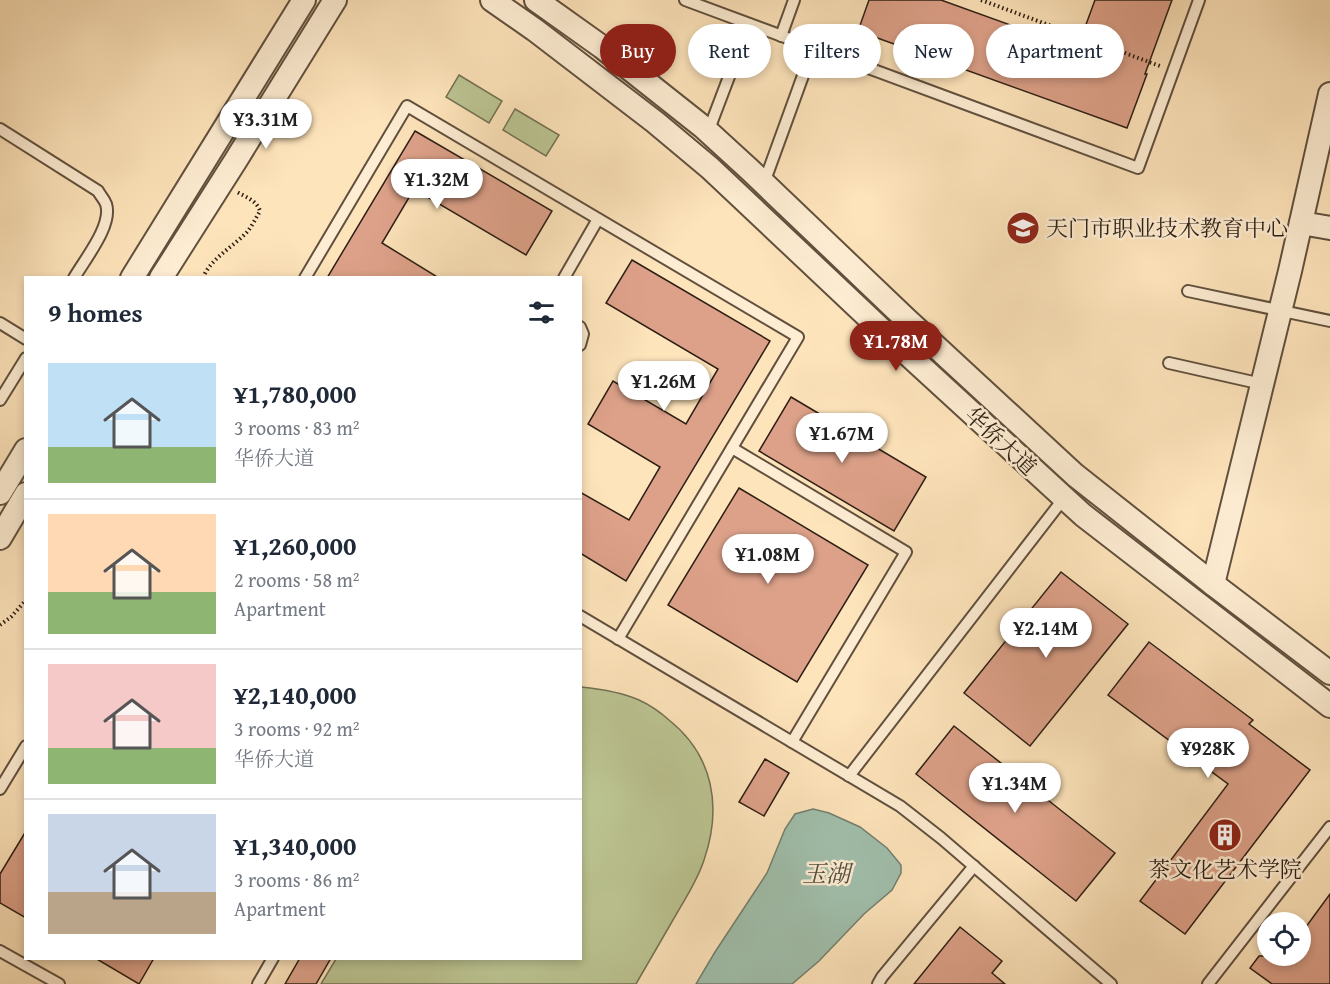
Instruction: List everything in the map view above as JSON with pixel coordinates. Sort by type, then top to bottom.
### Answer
[{"type":"street","points":[[133,276],[304,0]]},
{"type":"street","points":[[162,276],[335,0]]},
{"type":"street","name":"华侨大道","points":[[492,0],[637,108],[710,168],[1083,515],[1330,706]]},
{"type":"street","name":"华侨大道","points":[[536,0],[602,47],[708,132],[1075,475],[1330,673]]},
{"type":"street","points":[[1213,584],[1327,125],[1330,94]]},
{"type":"street","points":[[1301,223],[1330,228]]},
{"type":"street","points":[[0,493],[24,453]]},
{"type":"street","points":[[0,538],[24,497]]},
{"type":"lane","points":[[685,0],[749,24]]},
{"type":"lane","points":[[771,32],[781,36],[794,0]]},
{"type":"lane","points":[[881,73],[1137,168],[1199,0]]},
{"type":"lane","points":[[708,132],[728,78]]},
{"type":"lane","points":[[764,184],[802,78]]},
{"type":"lane","points":[[306,276],[407,106],[798,337],[618,639]]},
{"type":"lane","points":[[0,129],[98,191],[106,204],[106,222],[75,276]]},
{"type":"lane","points":[[565,276],[598,219]]},
{"type":"lane","points":[[1188,291],[1330,321]]},
{"type":"lane","points":[[0,323],[24,338]]},
{"type":"lane","points":[[0,400],[24,361]]},
{"type":"lane","points":[[1169,363],[1262,384]]},
{"type":"lane","points":[[732,448],[906,552],[792,742]]},
{"type":"lane","points":[[849,776],[1064,498]]},
{"type":"lane","points":[[582,617],[900,807],[941,838],[1111,984]]},
{"type":"lane","points":[[0,789],[24,749]]},
{"type":"lane","points":[[1208,984],[1330,827]]},
{"type":"lane","points":[[878,984],[974,866]]},
{"type":"lane","points":[[0,951],[59,984]]},
{"type":"lane","points":[[258,984],[272,960]]},
{"type":"path","points":[[981,0],[1173,71]]},
{"type":"path","points":[[204,276],[217,259],[249,231],[260,211],[252,200],[221,183]]},
{"type":"path","points":[[0,625],[24,602]]},
{"type":"green space","points":[[459,75],[502,101],[489,123],[446,97]]},
{"type":"green space","points":[[515,109],[559,135],[546,156],[503,130]]},
{"type":"green space","points":[[582,687],[625,695],[643,702],[669,720],[696,750],[705,766],[713,802],[710,841],[695,881],[636,984],[321,984],[335,960],[582,960]]},
{"type":"water","name":"玉湖","points":[[813,809],[829,813],[860,827],[887,848],[901,865],[901,873],[892,890],[792,984],[696,984],[767,873],[785,829],[795,814]]},
{"type":"building","points":[[869,0],[941,0],[1008,24],[986,24],[986,77],[974,73],[974,24],[893,24],[893,44],[881,39],[881,24],[860,24]]},
{"type":"building","points":[[1095,0],[1172,0],[1127,128],[988,78],[1124,78],[1124,24],[1086,24]]},
{"type":"building","points":[[415,131],[552,211],[526,255],[414,189],[382,243],[436,276],[328,276]]},
{"type":"building","points":[[632,260],[770,341],[626,581],[582,554],[582,493],[629,520],[660,467],[588,424],[613,381],[686,424],[718,369],[606,303]]},
{"type":"building","points":[[791,397],[926,477],[894,531],[759,451]]},
{"type":"building","points":[[739,488],[868,565],[797,682],[668,605]]},
{"type":"building","points":[[1061,572],[1128,624],[1030,746],[964,693]]},
{"type":"building","points":[[1149,642],[1253,720],[1249,724],[1310,770],[1185,934],[1140,901],[1228,784],[1108,695]]},
{"type":"building","points":[[954,726],[1115,853],[1076,901],[916,774]]},
{"type":"building","points":[[765,759],[789,773],[764,816],[739,802]]},
{"type":"building","points":[[24,834],[24,917],[0,903],[0,874]]},
{"type":"building","points":[[1330,894],[1330,984],[1272,984],[1250,968],[1257,959],[1257,966],[1311,966],[1311,920]]},
{"type":"building","points":[[960,927],[1002,961],[992,973],[1005,984],[914,984]]},
{"type":"building","points":[[98,960],[153,960],[139,984]]},
{"type":"building","points":[[299,960],[330,960],[316,984],[285,984]]},
{"type":"place","name":"天门市职业技术教育中心","points":[[1023,228]]},
{"type":"place","name":"茶文化艺术学院","points":[[1225,835]]}]
